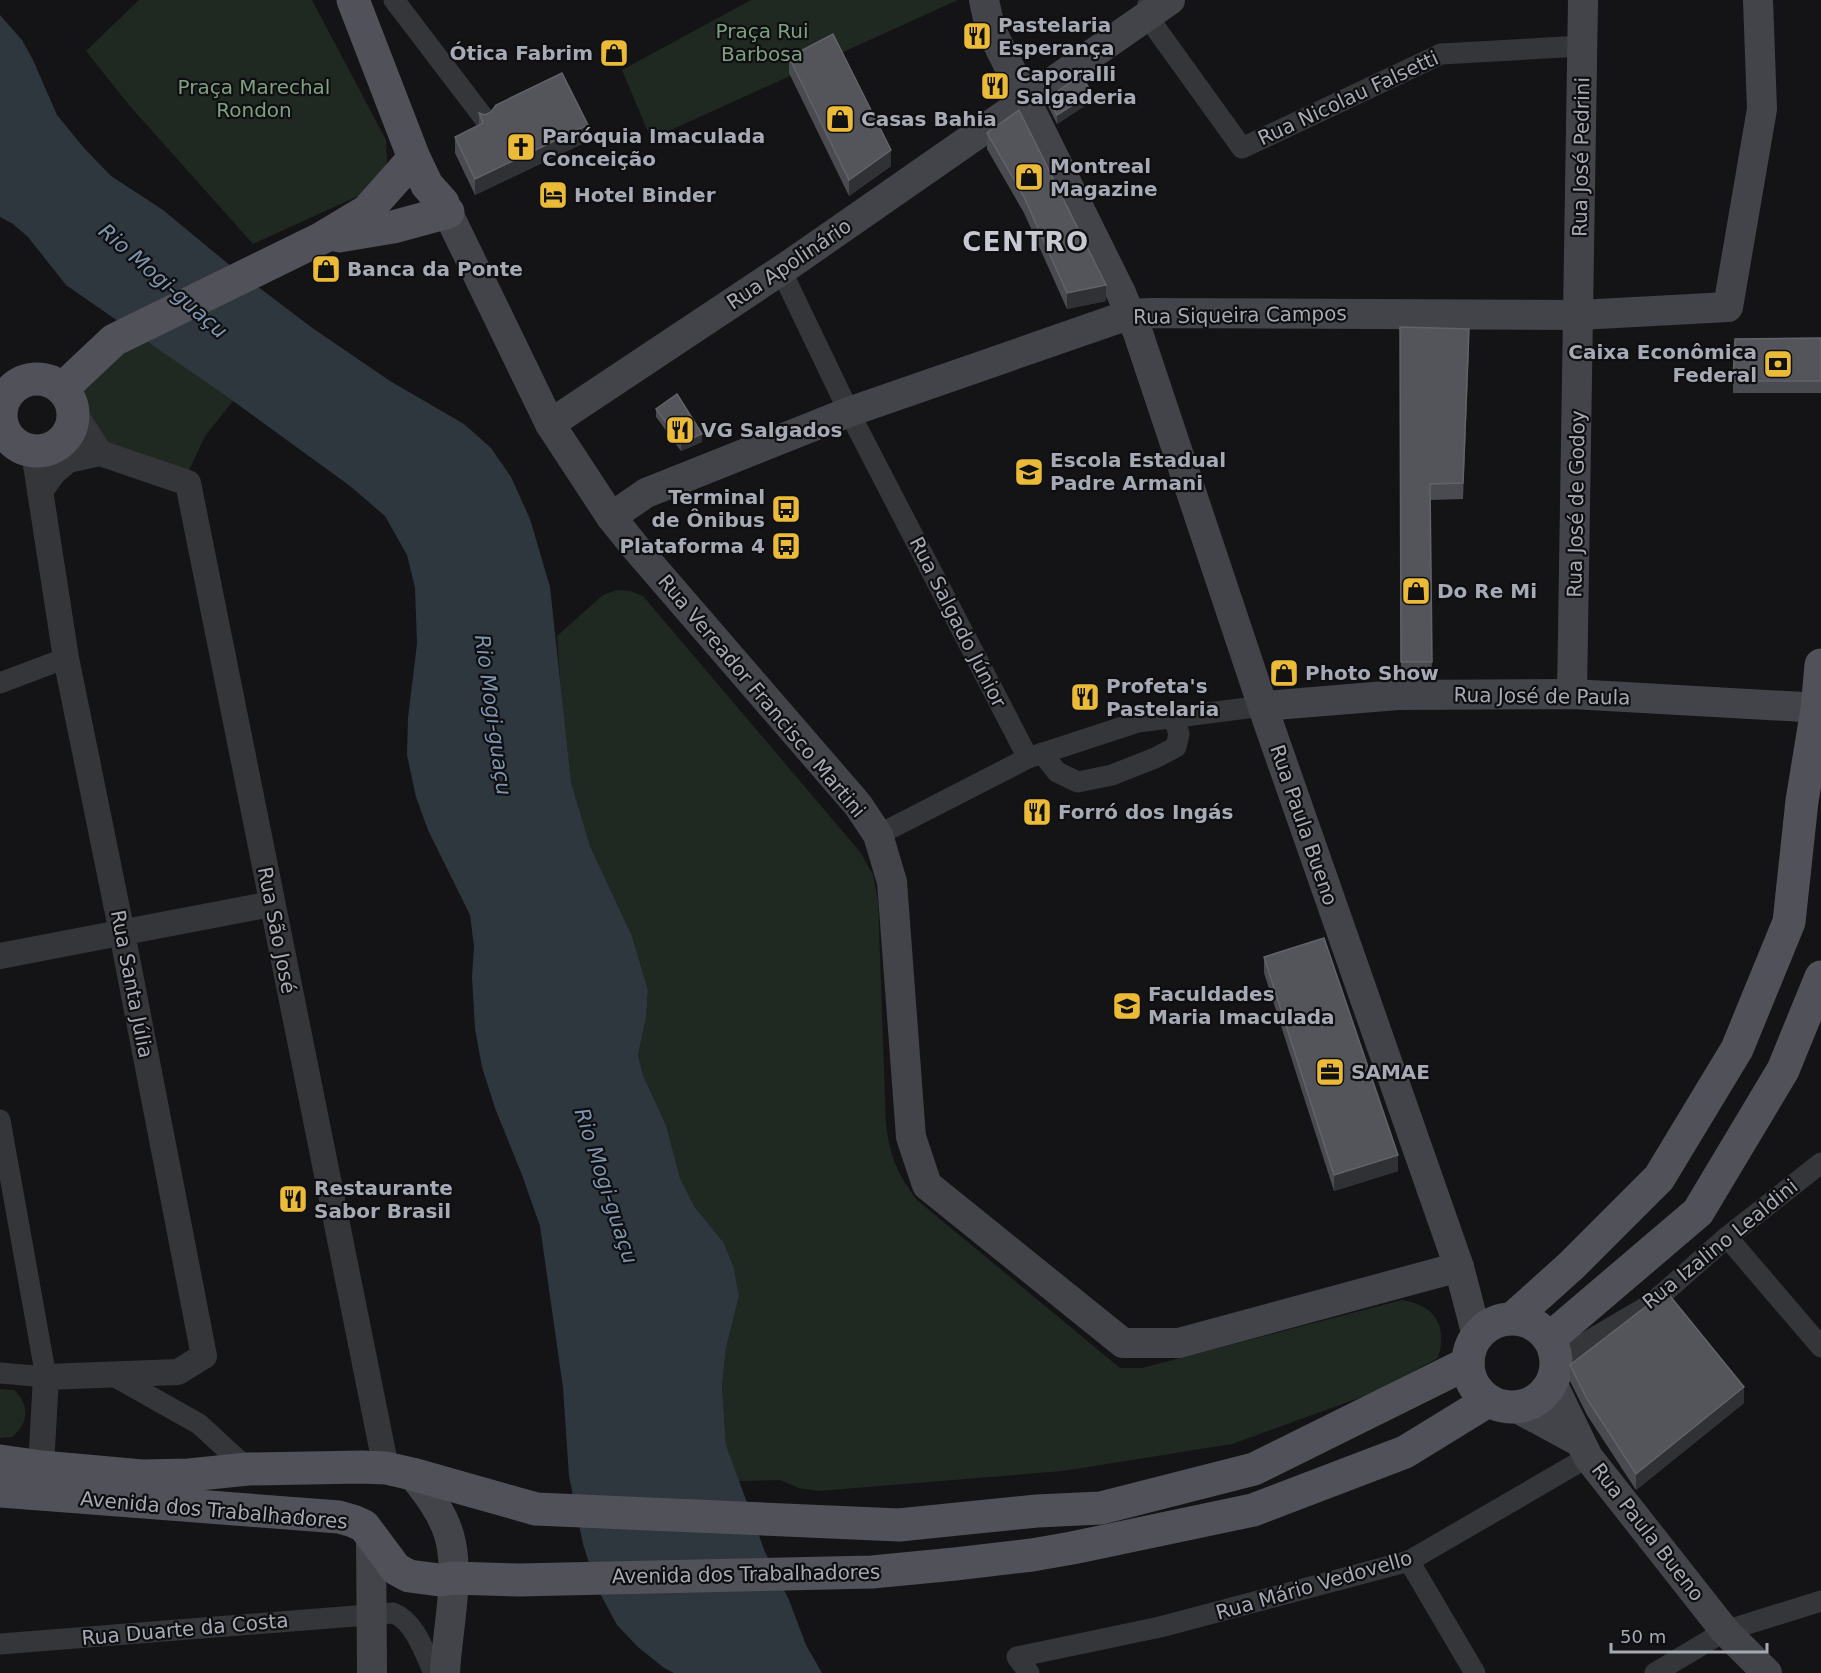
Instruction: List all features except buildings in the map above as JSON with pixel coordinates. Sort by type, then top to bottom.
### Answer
[{"type":"main road","points":[[353,0],[414,158],[427,185],[445,207]]},
{"type":"main road","points":[[378,0],[378,9],[446,182],[445,207]]},
{"type":"main road","points":[[984,0],[990,28],[1025,101]]},
{"type":"main road","name":"Rua José Pedrini","points":[[1579,315],[1583,0]]},
{"type":"main road","name":"Rua Siqueira Campos","points":[[611,517],[646,493],[849,412],[1131,314],[1579,315],[1728,307],[1762,109],[1758,0]]},
{"type":"main road","name":"Rua Apolinário","points":[[550,424],[781,270],[1025,101],[1155,5]]},
{"type":"main road","name":"Rua Paula Bueno","points":[[1025,101],[1131,314],[1263,706],[1459,1268],[1472,1349],[1470,1376],[1477,1390],[1584,1449]]},
{"type":"main road","points":[[68,400],[114,340],[308,245],[367,211],[414,158]]},
{"type":"main road","points":[[308,245],[393,227],[445,207]]},
{"type":"main road","name":"Rua Vereador Francisco Martini","points":[[445,207],[550,424],[611,517],[858,804],[878,835],[892,882],[911,1137],[927,1185],[1123,1343],[1179,1343],[1459,1268]]},
{"type":"main road","name":"Rua José de Godoy","points":[[1572,694],[1579,315]]},
{"type":"main road","points":[[35,379],[52,382],[68,400],[72,424],[67,436],[58,445],[46,451],[34,452],[13,443],[3,433],[0,412],[4,391],[18,383],[35,379]]},
{"type":"main road","points":[[1472,1349],[1487,1327],[1499,1320],[1513,1318],[1572,1265],[1659,1178],[1737,1048],[1789,922],[1802,801],[1819,708],[1821,665]]},
{"type":"main road","name":"Rua José de Paula","points":[[1263,706],[1398,695],[1572,694],[1819,708]]},
{"type":"main road","points":[[1502,1404],[1531,1404],[1544,1395],[1553,1361],[1698,1212],[1783,1070],[1821,977]]},
{"type":"main road","name":"Rua Paula Bueno","points":[[1513,1318],[1527,1321],[1539,1328],[1584,1449],[1725,1631],[1767,1673]]},
{"type":"main road","name":"Avenida dos Trabalhadores","points":[[0,1491],[40,1481],[189,1475],[248,1469],[362,1467],[399,1471],[536,1509],[559,1511],[899,1525],[1037,1511],[1101,1508],[1254,1469],[1472,1349]]},
{"type":"main road","name":"Avenida dos Trabalhadores","points":[[0,1461],[40,1481],[339,1517],[364,1526],[396,1569],[409,1576],[426,1579],[519,1580],[872,1572],[1032,1555],[1253,1510],[1405,1452],[1502,1404]]},
{"type":"main road","points":[[399,1471],[443,1519],[451,1542],[453,1578],[445,1673]]},
{"type":"main road","points":[[371,1534],[372,1673]]},
{"type":"street","points":[[394,0],[484,118]]},
{"type":"street","name":"Rua Nicolau Falsetti","points":[[1155,5],[1242,147],[1442,54],[1582,46]]},
{"type":"street","name":"Rua Salgado Júnior","points":[[781,270],[849,412],[1035,755],[1058,772],[1078,782],[1112,775],[1176,747],[1179,734],[1174,718]]},
{"type":"street","points":[[40,491],[53,472],[68,460],[100,453],[68,400]]},
{"type":"street","name":"Rua Santa Júlia","points":[[34,452],[66,658],[123,933],[204,1356],[178,1372],[46,1377]]},
{"type":"street","name":"Rua São José","points":[[100,453],[188,483],[271,904],[399,1471]]},
{"type":"street","points":[[0,683],[66,658]]},
{"type":"street","points":[[878,835],[1035,755],[1138,722],[1263,706]]},
{"type":"street","points":[[0,956],[271,904]]},
{"type":"street","points":[[0,1120],[46,1377],[40,1481]]},
{"type":"street","name":"Rua Izalino Lealdini","points":[[1553,1361],[1651,1304],[1727,1237],[1821,1163]]},
{"type":"street","points":[[1727,1237],[1821,1347]]},
{"type":"street","points":[[0,1373],[46,1377]]},
{"type":"street","points":[[112,1375],[199,1424],[248,1469]]},
{"type":"street","name":"Rua Mário Vedovello","points":[[1023,1665],[1409,1561],[1584,1449]]},
{"type":"street","points":[[1409,1561],[1475,1673]]},
{"type":"street","points":[[1655,1673],[1725,1631],[1821,1601]]},
{"type":"street","name":"Rua Duarte da Costa","points":[[0,1644],[393,1612],[409,1624],[434,1673]]},
{"type":"green space","name":"Praça Marechal Rondon","points":[[139,0],[312,0],[386,140],[387,162],[378,187],[253,244],[129,105],[86,51]]},
{"type":"green space","name":"Praça Rui Barbosa","points":[[751,0],[958,0],[651,139],[622,70]]},
{"type":"green space","points":[[138,334],[233,401],[205,436],[186,477],[105,448],[76,400],[75,394]]},
{"type":"green space","points":[[617,590],[630,591],[643,596],[861,853],[873,875],[878,900],[886,1125],[896,1165],[904,1182],[917,1200],[1120,1368],[1142,1368],[1402,1300],[1423,1307],[1436,1319],[1441,1336],[1438,1358],[1373,1393],[1232,1444],[1063,1471],[818,1491],[799,1488],[780,1480],[738,1481],[726,1445],[722,1386],[726,1348],[739,1296],[734,1268],[724,1243],[694,1206],[680,1178],[666,1125],[643,1075],[638,1055],[646,1018],[648,990],[632,936],[590,846],[571,782],[557,636],[603,595]]},
{"type":"green space","points":[[0,1389],[14,1390],[25,1408],[22,1426],[12,1437],[0,1438]]},
{"type":"water","name":"Rio Mogi-guaçu","points":[[0,15],[22,40],[57,115],[111,176],[163,210],[232,267],[311,327],[390,381],[464,424],[491,448],[511,477],[530,519],[550,587],[571,782],[590,846],[632,936],[648,990],[646,1018],[638,1055],[643,1075],[666,1125],[680,1178],[694,1206],[724,1243],[734,1268],[739,1296],[726,1348],[722,1386],[726,1445],[765,1552],[789,1600],[806,1645],[822,1673],[674,1673],[664,1668],[638,1647],[617,1625],[597,1588],[583,1544],[569,1476],[563,1388],[540,1226],[495,1108],[482,1067],[475,1029],[472,977],[474,946],[470,915],[428,830],[416,797],[407,755],[408,718],[417,644],[415,588],[407,555],[385,516],[350,486],[66,285],[28,237],[13,224],[0,217]]},
{"type":"place","name":"Pastelaria Esperança","points":[[977,36]]},
{"type":"place","name":"Ótica Fabrim","points":[[614,53]]},
{"type":"place","name":"Caporalli Salgaderia","points":[[995,86]]},
{"type":"place","name":"Casas Bahia","points":[[840,119]]},
{"type":"place","name":"Paróquia Imaculada Conceição","points":[[521,147]]},
{"type":"place","name":"Montreal Magazine","points":[[1029,177]]},
{"type":"place","name":"Hotel Binder","points":[[553,195]]},
{"type":"place","name":"Banca da Ponte","points":[[326,269]]},
{"type":"place","name":"Caixa Econômica Federal","points":[[1778,364]]},
{"type":"place","name":"VG Salgados","points":[[680,430]]},
{"type":"place","name":"Escola Estadual Padre Armani","points":[[1029,472]]},
{"type":"place","name":"Terminal de Ônibus","points":[[786,509]]},
{"type":"place","name":"Plataforma 4","points":[[786,546]]},
{"type":"place","name":"Do Re Mi","points":[[1416,591]]},
{"type":"place","name":"Photo Show","points":[[1284,673]]},
{"type":"place","name":"Profeta's Pastelaria","points":[[1085,697]]},
{"type":"place","name":"Forró dos Ingás","points":[[1037,812]]},
{"type":"place","name":"Faculdades Maria Imaculada","points":[[1127,1006]]},
{"type":"place","name":"SAMAE","points":[[1330,1072]]},
{"type":"place","name":"Restaurante Sabor Brasil","points":[[293,1199]]},
{"type":"district","name":"CENTRO","points":[[1026,242]]}]
